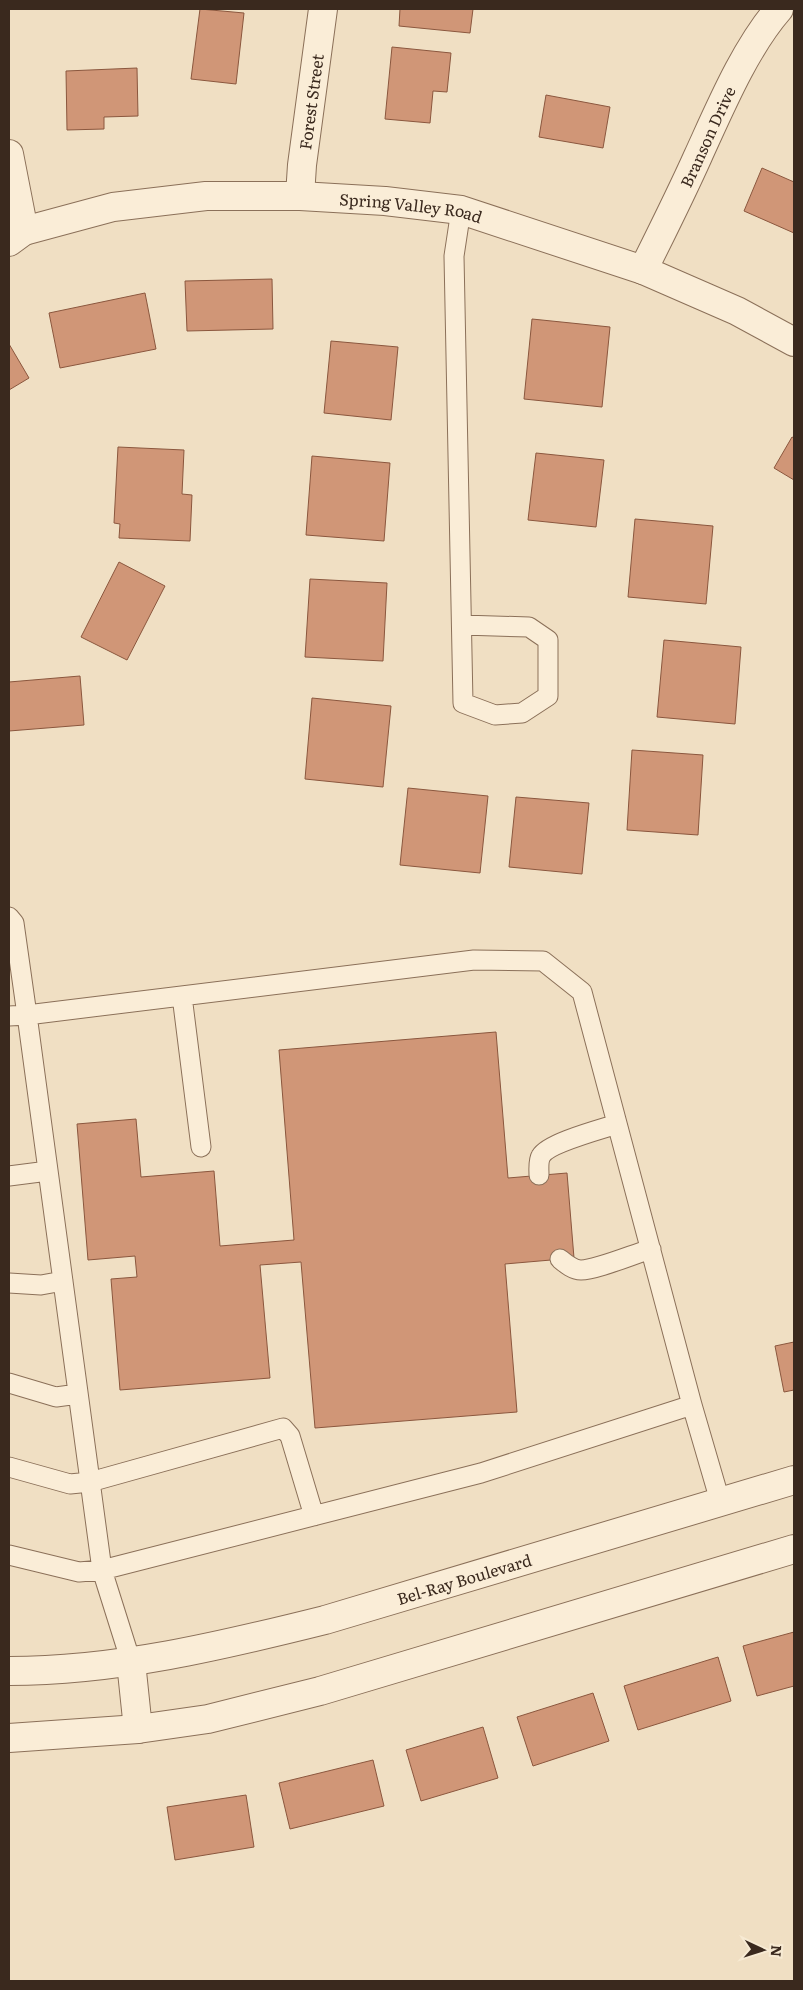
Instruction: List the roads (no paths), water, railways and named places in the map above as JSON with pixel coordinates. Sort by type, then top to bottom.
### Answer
[{"type":"street","name":"Forest Street","points":[[300,196],[302,165],[323,9]]},
{"type":"street","name":"Branson Drive","points":[[643,270],[688,179],[731,85],[769,20],[780,9]]},
{"type":"street","points":[[9,154],[16,236]]},
{"type":"street","name":"Spring Valley Road","points":[[16,236],[113,207],[206,196],[300,196],[461,210],[643,270],[737,311],[794,342]]},
{"type":"street","name":"Bel-Ray Boulevard","points":[[9,1671],[46,1671],[131,1662],[249,1639],[325,1620],[794,1480]]},
{"type":"street","points":[[9,1738],[138,1729],[208,1719],[320,1691],[794,1549]]},
{"type":"street","points":[[131,1662],[138,1729]]},
{"type":"lane","points":[[461,210],[454,256],[463,703],[495,715],[522,713],[548,696],[548,640],[529,627],[462,625]]},
{"type":"lane","points":[[9,917],[14,923],[18,1016],[48,1171],[102,1570],[131,1662]]},
{"type":"lane","points":[[18,1016],[474,960],[543,961],[582,992],[692,1404],[720,1501]]},
{"type":"lane","points":[[182,996],[201,1147]]},
{"type":"lane","points":[[539,1175],[539,1161],[542,1154],[554,1146],[617,1124]]},
{"type":"lane","points":[[9,1176],[48,1171]]},
{"type":"lane","points":[[560,1260],[569,1267],[581,1270],[593,1268],[650,1248]]},
{"type":"lane","points":[[9,1283],[41,1284],[63,1281]]},
{"type":"lane","points":[[9,1383],[56,1397],[78,1394]]},
{"type":"lane","points":[[9,1555],[79,1572],[102,1570],[481,1473],[692,1404]]},
{"type":"lane","points":[[9,1467],[70,1484],[90,1482],[283,1428],[290,1436],[314,1516]]}]
